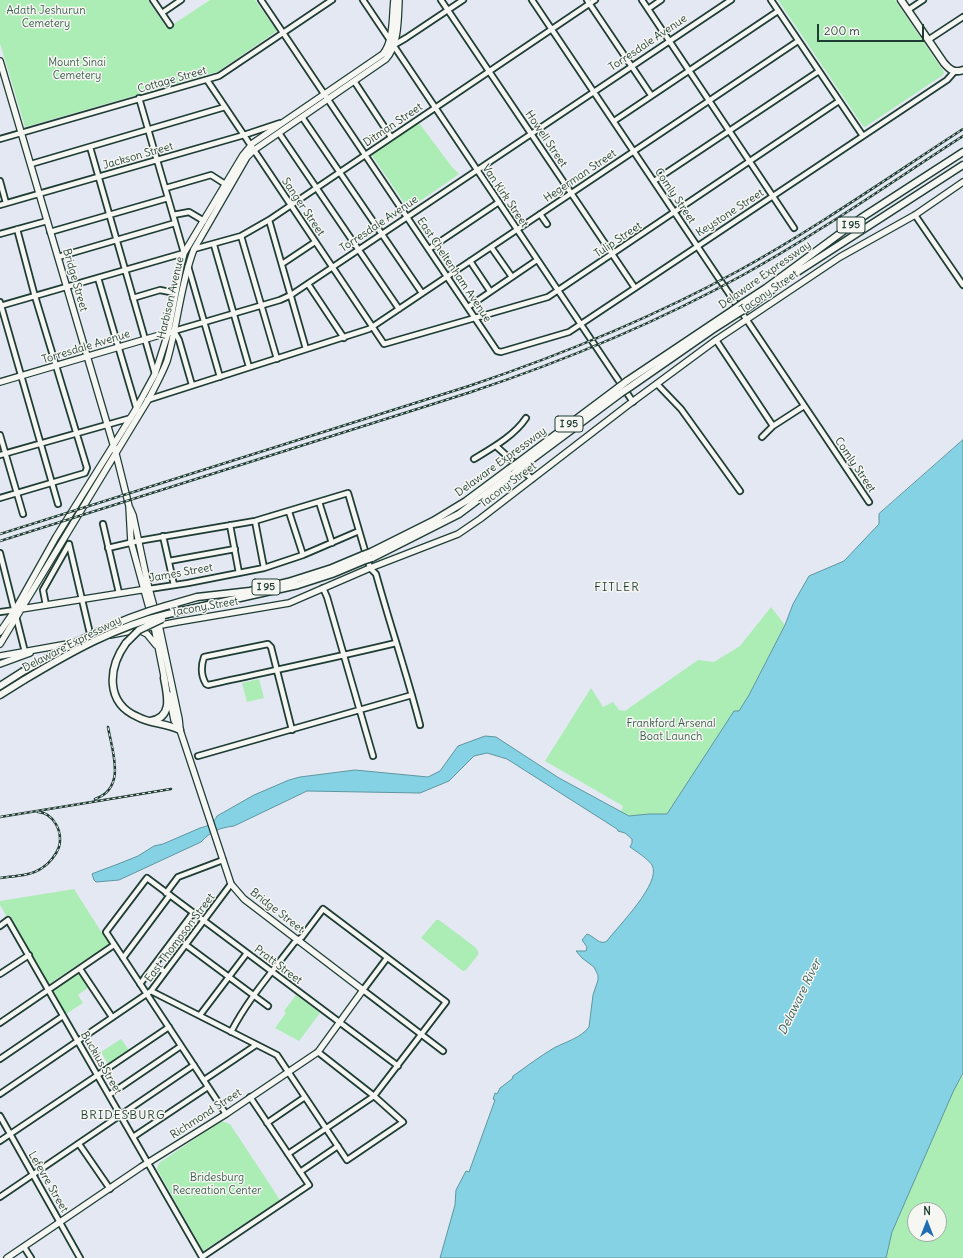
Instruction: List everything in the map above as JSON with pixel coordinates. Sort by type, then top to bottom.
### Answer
[{"type":"highway","points":[[901,0],[948,68],[955,71],[963,70]]},
{"type":"highway","name":"Delaware Expressway","points":[[745,305],[861,218],[963,152]]},
{"type":"highway","name":"Delaware Expressway","points":[[0,686],[66,646],[122,621],[198,597],[250,591],[288,582],[371,555],[433,521],[512,471],[620,390],[627,381],[963,165]]},
{"type":"highway","name":"Delaware Expressway","points":[[620,390],[630,387],[712,330],[735,312]]},
{"type":"highway","name":"Delaware Expressway","points":[[0,695],[58,660],[114,632],[143,621],[204,605],[298,585],[332,574],[363,558]]},
{"type":"highway","points":[[169,615],[139,630],[126,643],[116,660],[113,672],[113,687],[119,701],[129,712],[148,721],[171,726],[180,730]]},
{"type":"highway","points":[[148,721],[158,719],[165,712],[168,700],[164,678]]},
{"type":"main road","name":"Harbison Avenue","points":[[0,632],[15,610],[56,537],[136,409],[145,399],[166,362],[188,265],[194,249],[247,158],[254,150],[302,117],[383,54],[390,39],[394,0]]},
{"type":"main road","name":"Harbison Avenue","points":[[0,644],[116,454],[138,415],[155,374],[168,333],[184,253],[225,184],[250,145],[281,122],[354,81],[386,59],[391,53],[394,45],[399,0]]},
{"type":"main road","name":"Bridge Street","points":[[0,61],[86,358],[116,454],[129,506],[133,515],[147,589],[179,719],[180,730]]},
{"type":"main road","name":"Tacony Street","points":[[0,656],[43,649],[156,626],[289,603],[370,568],[464,531],[716,340],[840,257],[915,215],[963,182]]},
{"type":"main road","points":[[184,253],[194,249]]},
{"type":"main road","points":[[181,263],[188,265]]},
{"type":"main road","name":"Torresdale Avenue","points":[[0,382],[174,331]]},
{"type":"main road","name":"Bridge Street","points":[[129,506],[131,542],[147,589]]},
{"type":"main road","name":"James Street","points":[[15,610],[147,589]]},
{"type":"main road","name":"Bridge Street","points":[[156,626],[159,653],[174,720],[180,730],[231,884],[244,899],[363,990]]},
{"type":"main road","points":[[136,630],[149,636],[155,643],[159,653]]},
{"type":"main road","points":[[0,664],[43,649]]},
{"type":"main road","name":"Richmond Street","points":[[7,1258],[148,1163],[226,1114],[318,1052],[363,990]]},
{"type":"street","points":[[153,0],[170,25]]},
{"type":"street","points":[[162,13],[181,0]]},
{"type":"street","name":"East Cheltenham Avenue","points":[[261,0],[498,351]]},
{"type":"street","name":"Cottage Street","points":[[0,139],[219,76],[332,0]]},
{"type":"street","name":"Van Kirk Street","points":[[363,0],[633,402]]},
{"type":"street","name":"Howell Street","points":[[441,0],[635,288]]},
{"type":"street","points":[[394,45],[463,0]]},
{"type":"street","name":"Comly Street","points":[[532,0],[869,502]]},
{"type":"street","name":"Ditman Street","points":[[194,249],[214,245],[242,236],[269,220],[551,29],[588,2],[595,0]]},
{"type":"street","points":[[642,0],[794,228]]},
{"type":"street","points":[[648,9],[661,0]]},
{"type":"street","name":"Torresdale Avenue","points":[[174,331],[262,306],[291,295],[731,0]]},
{"type":"street","points":[[771,0],[863,136]]},
{"type":"street","points":[[908,10],[923,0]]},
{"type":"street","points":[[588,2],[651,95]]},
{"type":"street","points":[[614,120],[778,11]]},
{"type":"street","points":[[928,40],[963,17]]},
{"type":"street","name":"Hegerman Street","points":[[373,327],[798,40]]},
{"type":"street","points":[[654,182],[729,130],[819,71]]},
{"type":"street","name":"Keystone Street","points":[[498,351],[501,352],[569,332],[947,80],[955,71]]},
{"type":"street","name":"Sanger Street","points":[[207,80],[384,344]]},
{"type":"street","points":[[354,81],[391,137]]},
{"type":"street","points":[[0,84],[6,82]]},
{"type":"street","points":[[58,504],[22,376],[0,305],[184,253],[139,98]]},
{"type":"street","name":"Tulip Street","points":[[384,344],[548,297],[839,101]]},
{"type":"street","points":[[31,164],[225,107]]},
{"type":"street","points":[[302,117],[422,293]]},
{"type":"street","name":"Jackson Street","points":[[0,205],[244,135],[281,122]]},
{"type":"street","points":[[279,133],[399,309]]},
{"type":"street","points":[[90,147],[155,374]]},
{"type":"street","points":[[166,188],[211,175],[225,184]]},
{"type":"street","points":[[0,181],[6,203]]},
{"type":"street","points":[[50,232],[168,198]]},
{"type":"street","points":[[429,249],[499,202]]},
{"type":"street","points":[[173,215],[189,212],[204,221]]},
{"type":"street","points":[[540,214],[547,224]]},
{"type":"street","points":[[915,215],[963,285]]},
{"type":"street","points":[[269,220],[306,349]]},
{"type":"street","points":[[0,234],[47,221]]},
{"type":"street","points":[[58,257],[175,223]]},
{"type":"street","points":[[0,498],[52,483],[86,471],[17,229]]},
{"type":"street","points":[[242,236],[277,359]]},
{"type":"street","points":[[282,264],[315,242]]},
{"type":"street","points":[[214,245],[249,368]]},
{"type":"street","points":[[491,247],[512,277]]},
{"type":"street","points":[[468,307],[537,260]]},
{"type":"street","points":[[470,261],[490,291]]},
{"type":"street","points":[[188,265],[220,377]]},
{"type":"street","points":[[98,278],[138,415]]},
{"type":"street","points":[[308,284],[344,338]]},
{"type":"street","points":[[133,298],[160,290],[175,293]]},
{"type":"street","points":[[145,399],[192,386],[344,338],[369,330],[373,327]]},
{"type":"street","points":[[174,331],[179,340],[192,386]]},
{"type":"street","points":[[716,340],[773,426]]},
{"type":"street","points":[[657,384],[681,409],[740,491]]},
{"type":"street","points":[[762,437],[773,426],[804,406]]},
{"type":"street","points":[[0,455],[131,418]]},
{"type":"street","points":[[474,459],[496,446],[520,427],[526,418]]},
{"type":"street","points":[[0,435],[23,514]]},
{"type":"street","points":[[496,446],[532,479]]},
{"type":"street","points":[[108,548],[131,542],[256,521],[348,493],[370,568],[376,574],[420,725]]},
{"type":"street","points":[[319,502],[332,543]]},
{"type":"street","points":[[289,512],[303,555]]},
{"type":"street","points":[[256,521],[264,568]]},
{"type":"street","points":[[103,524],[119,593]]},
{"type":"street","points":[[230,525],[239,573]]},
{"type":"street","name":"James Street","points":[[147,589],[264,568],[303,555],[359,531]]},
{"type":"street","points":[[164,536],[174,585]]},
{"type":"street","points":[[46,605],[42,590],[69,544],[92,639]]},
{"type":"street","points":[[169,561],[235,549]]},
{"type":"street","points":[[0,552],[25,652]]},
{"type":"street","points":[[323,588],[344,655],[372,756]]},
{"type":"street","name":"James Street","points":[[0,612],[15,610]]},
{"type":"street","points":[[292,730],[277,670],[271,647],[268,644],[204,657],[202,668],[203,680],[208,685],[277,670],[396,643]]},
{"type":"street","points":[[198,756],[412,695]]},
{"type":"street","points":[[123,958],[178,878],[223,860]]},
{"type":"street","name":"Pratt Street","points":[[114,945],[106,932],[147,878],[398,1066]]},
{"type":"street","name":"East Thompson Street","points":[[0,1094],[149,992],[231,884]]},
{"type":"street","points":[[231,1032],[241,1013],[254,995],[294,943],[302,937],[323,909],[446,1002],[374,1096],[288,1154]]},
{"type":"street","points":[[140,984],[193,912]]},
{"type":"street","name":"Buckius Street","points":[[0,926],[8,920],[202,1257]]},
{"type":"street","points":[[0,1023],[114,945],[140,984],[149,992],[200,1015],[276,1055],[347,1160],[403,1122],[374,1096],[318,1052]]},
{"type":"street","points":[[186,945],[268,1006]]},
{"type":"street","points":[[200,1015],[247,953]]},
{"type":"street","points":[[0,974],[29,955]]},
{"type":"street","name":"Richmond Street","points":[[363,990],[387,958]]},
{"type":"street","points":[[154,965],[165,972]]},
{"type":"street","points":[[80,969],[112,1017]]},
{"type":"street","name":"Bridge Street","points":[[363,990],[444,1051]]},
{"type":"street","points":[[149,992],[169,1027],[226,1114]]},
{"type":"street","points":[[0,1059],[63,1016]]},
{"type":"street","points":[[0,1141],[169,1027]]},
{"type":"street","points":[[204,1080],[256,1045]]},
{"type":"street","points":[[109,1095],[181,1046]]},
{"type":"street","points":[[0,1197],[194,1065]]},
{"type":"street","points":[[133,1137],[208,1087]]},
{"type":"street","points":[[202,1257],[309,1185],[250,1097]]},
{"type":"street","points":[[267,1123],[306,1098]]},
{"type":"street","name":"Lefevre Street","points":[[0,1116],[80,1258]]},
{"type":"street","points":[[79,1144],[110,1189]]},
{"type":"street","points":[[300,1172],[338,1146]]},
{"type":"street","points":[[24,1247],[31,1258]]},
{"type":"green space","name":"Mount Sinai Cemetery","points":[[0,0],[148,0],[166,27],[169,25],[169,27],[210,0],[255,0],[277,31],[217,72],[25,127],[0,43]]},
{"type":"green space","points":[[778,0],[895,0],[944,72],[943,75],[865,127]]},
{"type":"green space","points":[[419,123],[459,174],[410,208],[407,207],[371,154]]},
{"type":"green space","name":"Frankford Arsenal Boat Launch","points":[[771,607],[785,625],[749,695],[739,711],[734,711],[667,814],[630,816],[621,812],[623,806],[545,761],[591,688],[603,707],[613,702],[619,710],[625,711],[698,660],[714,662],[740,646]]},
{"type":"green space","points":[[259,679],[264,698],[247,702],[242,683]]},
{"type":"green space","points":[[74,889],[109,944],[49,984],[10,915],[7,917],[0,905],[0,901]]},
{"type":"green space","points":[[436,920],[439,920],[475,947],[478,951],[478,955],[466,970],[463,971],[421,938]]},
{"type":"green space","points":[[80,973],[89,987],[78,995],[83,1003],[66,1014],[54,991]]},
{"type":"green space","points":[[296,995],[320,1013],[299,1041],[275,1028],[286,1013],[284,1011]]},
{"type":"green space","points":[[121,1039],[129,1050],[108,1064],[101,1052]]},
{"type":"green space","points":[[963,1075],[963,1258],[886,1258],[892,1232],[953,1092]]},
{"type":"green space","name":"Bridesburg Recreation Center","points":[[221,1121],[230,1124],[280,1200],[203,1251],[157,1169],[159,1163]]},
{"type":"water","name":"Delaware River","points":[[963,440],[963,1073],[953,1092],[892,1232],[886,1258],[440,1258],[455,1205],[456,1190],[466,1171],[469,1172],[495,1100],[493,1099],[495,1093],[497,1094],[500,1088],[512,1079],[513,1076],[544,1054],[582,1034],[589,1027],[593,995],[598,980],[598,975],[594,967],[582,958],[576,951],[586,951],[587,947],[582,940],[587,934],[599,942],[607,941],[645,893],[651,882],[653,873],[650,862],[630,847],[632,839],[625,833],[618,831],[507,759],[487,753],[474,756],[449,781],[420,793],[307,791],[234,826],[216,831],[208,835],[201,842],[119,880],[96,882],[94,880],[92,874],[138,856],[154,846],[163,844],[208,825],[214,821],[217,816],[254,795],[289,780],[300,777],[355,770],[428,777],[440,771],[458,746],[485,736],[496,737],[559,778],[629,816],[667,814],[734,711],[739,711],[749,695],[785,625],[793,604],[809,576],[844,561],[879,524],[879,514]]},
{"type":"railway","points":[[0,534],[469,386],[538,362],[606,334],[706,288],[767,255],[852,202],[963,129]]},
{"type":"railway","points":[[0,541],[471,392],[609,340],[710,293],[771,259],[827,225],[963,136]]},
{"type":"railway","points":[[95,799],[105,794],[111,786],[114,778],[114,757],[108,727]]},
{"type":"railway","points":[[0,817],[171,789]]},
{"type":"railway","points":[[0,878],[38,871],[45,866],[56,853],[60,841],[60,835],[56,824],[49,816],[38,812]]},
{"type":"district","name":"FITLER","points":[[617,588]]},
{"type":"district","name":"BRIDESBURG","points":[[123,1116]]},
{"type":"park label","name":"Adath Jeshurun Cemetery","points":[[46,17]]}]
